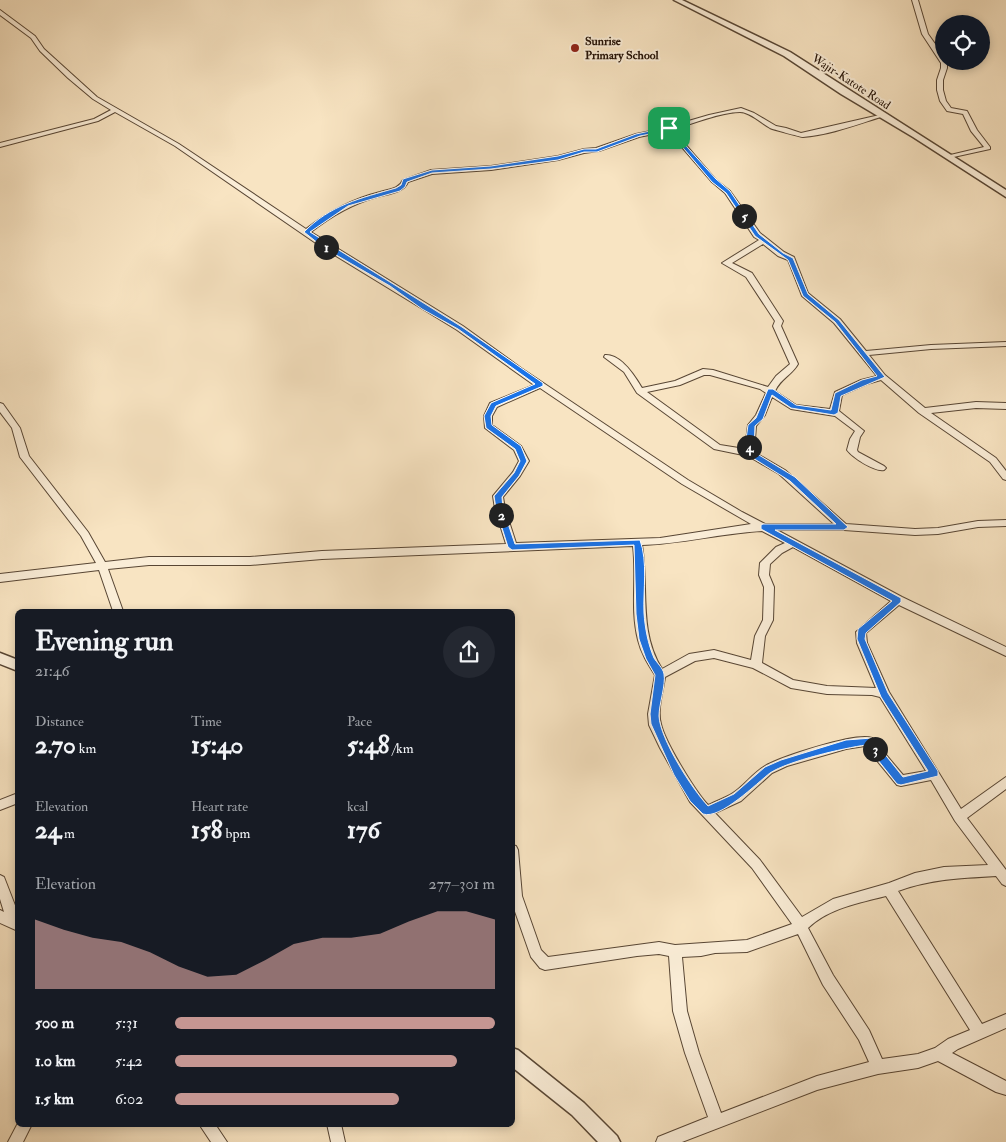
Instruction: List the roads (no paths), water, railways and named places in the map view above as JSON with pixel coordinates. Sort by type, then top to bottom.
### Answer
[{"type":"street","name":"Wajir-Katote Road","points":[[677,0],[787,54],[1006,194]]},
{"type":"street","points":[[915,0],[925,34],[939,52],[944,64],[945,70],[940,81],[942,103],[949,110],[965,112],[974,131],[988,148],[949,156]]},
{"type":"street","points":[[0,12],[33,37],[42,50],[95,98],[177,145],[326,246],[460,328],[685,482],[763,527],[898,600],[1006,652]]},
{"type":"street","points":[[0,144],[96,120],[115,110]]},
{"type":"street","points":[[307,232],[321,220],[346,205],[398,189],[404,185],[405,180],[432,172],[491,168],[558,158],[584,151],[597,150],[638,135],[741,110],[752,114],[774,128],[784,128],[801,135],[828,130],[882,115]]},
{"type":"street","points":[[669,128],[714,181],[728,192],[757,235],[791,259],[805,294],[837,321],[882,377],[922,411],[993,460],[1006,477]]},
{"type":"street","points":[[974,174],[1006,190]]},
{"type":"street","points":[[750,453],[752,425],[760,419],[770,391],[777,380],[792,368],[794,364],[777,326],[779,322],[749,275],[726,263],[764,240]]},
{"type":"street","points":[[864,354],[931,347],[1006,344]]},
{"type":"street","points":[[608,357],[626,370],[640,391],[720,449],[750,453],[792,479],[844,527]]},
{"type":"street","points":[[640,391],[677,383],[706,372],[756,384],[794,407],[834,413],[860,431],[857,433],[852,446],[855,454],[881,468]]},
{"type":"street","points":[[834,413],[838,394],[864,382],[882,377]]},
{"type":"street","points":[[512,547],[500,509],[498,496],[517,474],[524,461],[518,448],[488,426],[488,416],[493,405],[541,384]]},
{"type":"street","points":[[922,411],[976,404],[1006,406]]},
{"type":"street","points":[[0,406],[16,428],[26,458],[35,467],[47,487],[76,520],[102,566],[117,609]]},
{"type":"street","points":[[0,578],[149,561],[250,561],[322,555],[637,542],[678,538],[735,528],[844,527],[915,532],[938,531],[978,524],[1006,523]]},
{"type":"street","points":[[637,542],[640,562],[640,614],[643,639],[650,659],[660,675],[654,714],[655,724],[678,772],[694,798],[756,864],[801,927],[828,980],[864,1035],[878,1067]]},
{"type":"street","points":[[756,665],[760,636],[768,620],[769,587],[764,576],[765,563],[779,550],[793,543]]},
{"type":"street","points":[[898,600],[861,632],[862,643],[884,694],[959,817],[1002,875]]},
{"type":"street","points":[[660,675],[685,661],[704,654],[723,656],[756,665],[792,684],[827,690],[872,691],[884,694]]},
{"type":"street","points":[[0,658],[15,665]]},
{"type":"street","points":[[707,811],[737,797],[768,770],[784,762],[846,744],[868,741],[901,781],[934,774]]},
{"type":"street","points":[[959,817],[1006,782]]},
{"type":"street","points":[[0,805],[15,799]]},
{"type":"street","points":[[515,884],[516,896],[536,953],[545,964],[659,948],[675,951],[747,946],[801,927],[810,918],[828,907],[889,889],[915,879],[944,873],[1002,875]]},
{"type":"street","points":[[0,881],[15,921]]},
{"type":"street","points":[[889,889],[979,1032]]},
{"type":"street","points":[[0,916],[15,924]]},
{"type":"street","points":[[675,951],[680,1011],[692,1053],[717,1121]]},
{"type":"street","points":[[663,1142],[817,1083],[878,1067],[918,1061],[939,1054],[953,1044],[1006,1021]]},
{"type":"street","points":[[939,1054],[1006,1088]]},
{"type":"street","points":[[515,1058],[578,1109],[611,1142]]},
{"type":"street","points":[[208,1127],[220,1142]]},
{"type":"street","points":[[335,1127],[338,1142]]},
{"type":"place","name":"Sunrise Primary School","points":[[575,48]]}]
